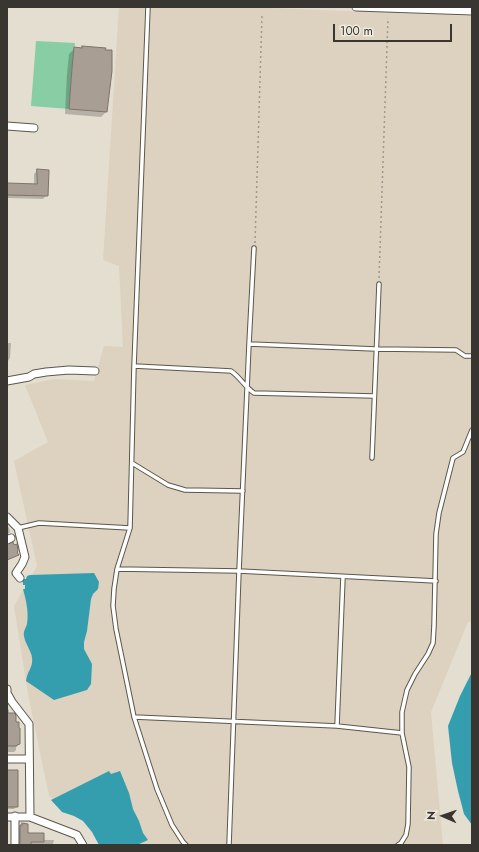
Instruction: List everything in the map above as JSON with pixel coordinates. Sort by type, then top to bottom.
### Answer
[{"type":"street","points":[[356,7],[472,11]]},
{"type":"street","points":[[7,126],[34,128]]},
{"type":"street","points":[[7,381],[29,378],[34,374],[46,372],[70,370],[95,371]]},
{"type":"street","points":[[7,517],[18,528],[25,557],[16,573],[20,578]]},
{"type":"street","points":[[7,689],[10,702],[29,724],[30,817]]},
{"type":"street","points":[[7,759],[29,759]]},
{"type":"street","points":[[7,816],[30,817],[77,835],[83,845]]},
{"type":"street","points":[[15,816],[15,845]]},
{"type":"lane","points":[[148,7],[134,366],[130,528],[117,569],[113,606],[116,629],[134,718],[157,788],[172,825],[182,842],[186,845]]},
{"type":"lane","points":[[229,844],[239,571],[254,248]]},
{"type":"lane","points":[[372,458],[379,284]]},
{"type":"lane","points":[[249,344],[376,349],[456,350],[465,356],[472,356]]},
{"type":"lane","points":[[134,366],[231,371],[236,374],[247,388],[254,392],[374,396]]},
{"type":"lane","points":[[398,845],[406,835],[408,824],[410,767],[402,733],[402,712],[407,690],[428,654],[432,643],[436,581],[436,534],[439,513],[453,458],[463,452],[472,430]]},
{"type":"lane","points":[[132,463],[168,485],[185,490],[243,491]]},
{"type":"lane","points":[[18,528],[40,523],[130,528]]},
{"type":"lane","points":[[117,569],[239,571],[436,581]]},
{"type":"lane","points":[[337,726],[343,577]]},
{"type":"lane","points":[[134,718],[337,726],[402,733]]},
{"type":"path","points":[[254,248],[262,15]]},
{"type":"path","points":[[379,284],[388,18]]},
{"type":"shaded area","points":[[119,7],[246,7],[472,16],[472,621],[468,622],[431,712],[443,845],[101,845],[89,824],[49,796],[28,694],[14,606],[37,566],[14,461],[48,442],[25,385],[54,379],[94,381],[104,346],[123,347],[119,266],[103,260]]},
{"type":"green space","points":[[36,41],[75,43],[69,109],[31,106]]},
{"type":"water","points":[[94,573],[99,582],[98,589],[93,594],[91,599],[84,642],[84,649],[92,664],[91,684],[87,690],[54,700],[26,681],[32,659],[31,652],[24,636],[28,615],[23,589],[25,589],[25,585],[23,585],[23,579],[26,579],[27,576],[30,575]]},
{"type":"water","points":[[472,672],[472,825],[464,814],[458,791],[452,763],[448,726],[460,696]]},
{"type":"water","points":[[109,771],[111,774],[120,771],[129,793],[133,809],[143,833],[148,840],[137,845],[99,845],[92,832],[83,821],[62,812],[51,800]]},
{"type":"building","points":[[82,46],[112,50],[112,71],[107,112],[69,109],[74,47],[82,48]]},
{"type":"building","points":[[37,169],[49,170],[48,196],[7,195],[7,183],[37,184]]},
{"type":"building","points":[[13,542],[14,545],[17,544],[17,552],[19,555],[7,560],[7,545]]},
{"type":"building","points":[[7,713],[15,713],[16,722],[19,722],[20,744],[17,746],[7,746]]},
{"type":"building","points":[[8,770],[18,770],[18,807],[7,807]]},
{"type":"building","points":[[22,823],[28,824],[28,833],[44,833],[44,842],[31,842],[31,845],[20,845],[20,825],[22,825]]}]
